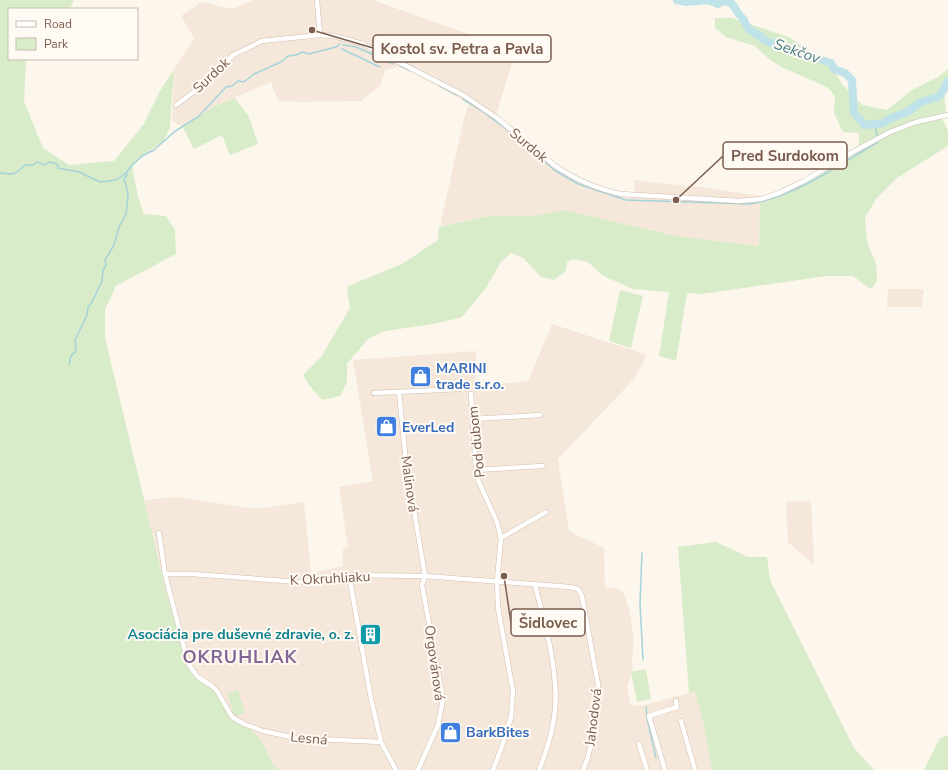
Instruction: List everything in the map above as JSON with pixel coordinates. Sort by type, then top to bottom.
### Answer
[{"type":"street","points":[[317,0],[320,35]]},
{"type":"street","name":"Surdok","points":[[176,105],[210,80],[233,55],[262,41],[320,35],[334,36],[363,44],[450,88],[497,118],[564,172],[588,184],[621,194],[739,201],[761,199],[779,193],[804,181],[865,145],[903,126],[948,114]]},
{"type":"street","points":[[374,393],[460,389]]},
{"type":"street","name":"Malinová","points":[[400,392],[406,462],[425,576]]},
{"type":"street","name":"Pod dubom","points":[[471,394],[478,480],[497,522],[501,538],[496,581],[498,608],[513,691],[511,717],[493,770]]},
{"type":"street","points":[[473,419],[540,415]]},
{"type":"street","points":[[476,470],[542,466]]},
{"type":"street","points":[[501,538],[546,512]]},
{"type":"street","points":[[159,533],[165,574]]},
{"type":"street","name":"K Okruhliaku","points":[[165,574],[192,574],[299,582],[323,580],[337,576],[349,575],[425,576],[535,585]]},
{"type":"street","name":"Lesná","points":[[165,574],[188,663],[198,677],[217,691],[232,717],[262,731],[296,738],[381,742]]},
{"type":"street","points":[[349,575],[371,699],[381,742],[396,770]]},
{"type":"street","name":"Orgovánová","points":[[418,770],[438,725],[443,699],[422,585],[425,576]]},
{"type":"street","points":[[535,585],[553,663],[556,685],[555,710],[550,738],[539,770]]},
{"type":"street","name":"Jahodová","points":[[535,585],[570,586],[578,589],[582,596],[598,685],[598,706],[594,730],[588,757],[583,770]]},
{"type":"street","points":[[665,770],[649,716],[677,707],[676,701]]},
{"type":"street","points":[[681,721],[695,770]]},
{"type":"street","points":[[639,744],[647,770]]},
{"type":"shaded area","points":[[253,0],[373,0],[516,51],[495,118],[563,173],[586,186],[622,197],[633,198],[635,180],[700,187],[760,196],[759,246],[676,236],[564,210],[534,216],[490,216],[441,226],[464,119],[469,104],[402,66],[385,70],[380,86],[361,101],[278,101],[271,82],[213,107],[183,127],[172,121],[174,69],[194,38],[181,16],[201,2],[233,9]]},
{"type":"shaded area","points":[[888,289],[924,289],[922,307],[887,307]]},
{"type":"shaded area","points":[[552,324],[647,355],[634,379],[558,459],[569,531],[604,548],[605,588],[617,588],[624,594],[630,612],[634,641],[632,660],[633,673],[627,685],[631,706],[644,705],[695,691],[703,721],[712,770],[280,770],[273,765],[263,743],[247,725],[231,718],[200,680],[188,669],[167,595],[144,500],[176,497],[256,509],[304,502],[311,573],[343,566],[343,548],[348,547],[339,487],[373,481],[353,360],[476,351],[476,386],[528,381]]},
{"type":"shaded area","points":[[811,501],[814,565],[788,542],[786,502]]},
{"type":"green space","points":[[0,0],[74,0],[70,8],[8,8],[8,60],[26,60],[24,101],[43,148],[69,165],[114,161],[143,125],[160,91],[174,69],[170,127],[163,142],[146,153],[132,167],[138,196],[144,214],[166,216],[175,230],[176,254],[116,286],[105,310],[105,338],[167,595],[188,669],[216,692],[231,718],[247,725],[263,743],[273,765],[280,770],[0,770]]},
{"type":"green space","points":[[715,18],[732,18],[789,37],[830,63],[842,84],[862,105],[887,110],[912,90],[938,77],[948,69],[948,91],[944,94],[946,113],[942,118],[948,131],[948,146],[897,178],[876,199],[865,218],[867,242],[876,264],[877,281],[872,288],[869,288],[853,276],[827,276],[701,294],[687,293],[676,361],[659,356],[669,292],[632,289],[602,275],[588,262],[573,259],[567,262],[566,271],[554,280],[541,277],[523,258],[511,253],[501,262],[485,289],[462,317],[433,324],[385,331],[368,339],[347,364],[347,382],[340,396],[322,400],[309,385],[303,375],[321,357],[350,308],[347,290],[348,286],[402,264],[438,240],[439,227],[490,216],[534,216],[564,210],[676,236],[759,246],[760,199],[799,181],[859,146],[859,133],[843,132],[834,113],[835,96],[827,87],[781,67],[755,46],[726,37],[715,28]]},
{"type":"green space","points":[[235,98],[249,117],[258,144],[230,155],[222,135],[194,149],[183,127],[213,107]]},
{"type":"green space","points":[[620,290],[643,296],[631,348],[609,341]]},
{"type":"green space","points":[[716,542],[748,557],[767,557],[770,580],[854,748],[874,770],[712,770],[703,721],[695,691],[689,693],[678,547]]},
{"type":"green space","points":[[646,669],[651,699],[637,702],[631,672]]},
{"type":"green space","points":[[238,690],[245,713],[234,716],[227,693]]},
{"type":"green space","points":[[948,735],[948,770],[924,770],[940,738]]},
{"type":"waterway","name":"Sekčov","points":[[677,0],[686,2],[708,0],[718,4],[723,1],[729,2],[744,20],[748,29],[764,40],[770,43],[778,43],[806,55],[831,63],[834,69],[845,73],[852,80],[854,113],[865,125],[883,123],[907,112],[921,102],[938,97],[948,81]]},
{"type":"waterway","points":[[0,173],[13,174],[25,165],[33,165],[37,162],[45,165],[49,162],[57,164],[58,168],[79,172],[100,182],[116,180],[126,173],[142,156],[154,150],[174,132],[199,116],[226,87],[232,86],[238,81],[244,82],[254,74],[281,62],[288,56],[296,55],[302,52],[309,54],[336,47],[340,44]]},
{"type":"waterway","points":[[343,45],[356,47],[381,58]]},
{"type":"waterway","points":[[342,49],[380,67]]},
{"type":"waterway","points":[[386,61],[393,64]]},
{"type":"waterway","points":[[400,66],[411,71]]},
{"type":"waterway","points":[[440,86],[457,95]]},
{"type":"waterway","points":[[463,99],[517,137]]},
{"type":"waterway","points":[[875,124],[877,136]]},
{"type":"waterway","points":[[523,142],[554,170],[578,184],[626,200],[750,204],[767,200],[800,187],[832,170],[878,142],[877,141]]},
{"type":"waterway","points":[[69,364],[71,356],[76,351],[75,340],[87,315],[88,307],[102,281],[103,270],[106,265],[105,260],[114,245],[119,227],[126,214],[128,196],[124,179],[127,175],[126,173]]},
{"type":"waterway","points":[[642,553],[640,603],[643,660]]},
{"type":"waterway","points":[[646,707],[656,758]]},
{"type":"place","name":"Kostol sv. Petra a Pavla","points":[[312,30]]},
{"type":"place","name":"Pred Surdokom","points":[[676,200]]},
{"type":"place","name":"MARINI trade s.r.o.","points":[[420,376]]},
{"type":"place","name":"EverLed","points":[[386,427]]},
{"type":"place","name":"Šidlovec","points":[[504,576]]},
{"type":"place","name":"Asociácia pre duševné zdravie, o. z.","points":[[370,634]]},
{"type":"place","name":"BarkBites","points":[[450,732]]},
{"type":"district","name":"OKRUHLIAK","points":[[240,657]]}]
